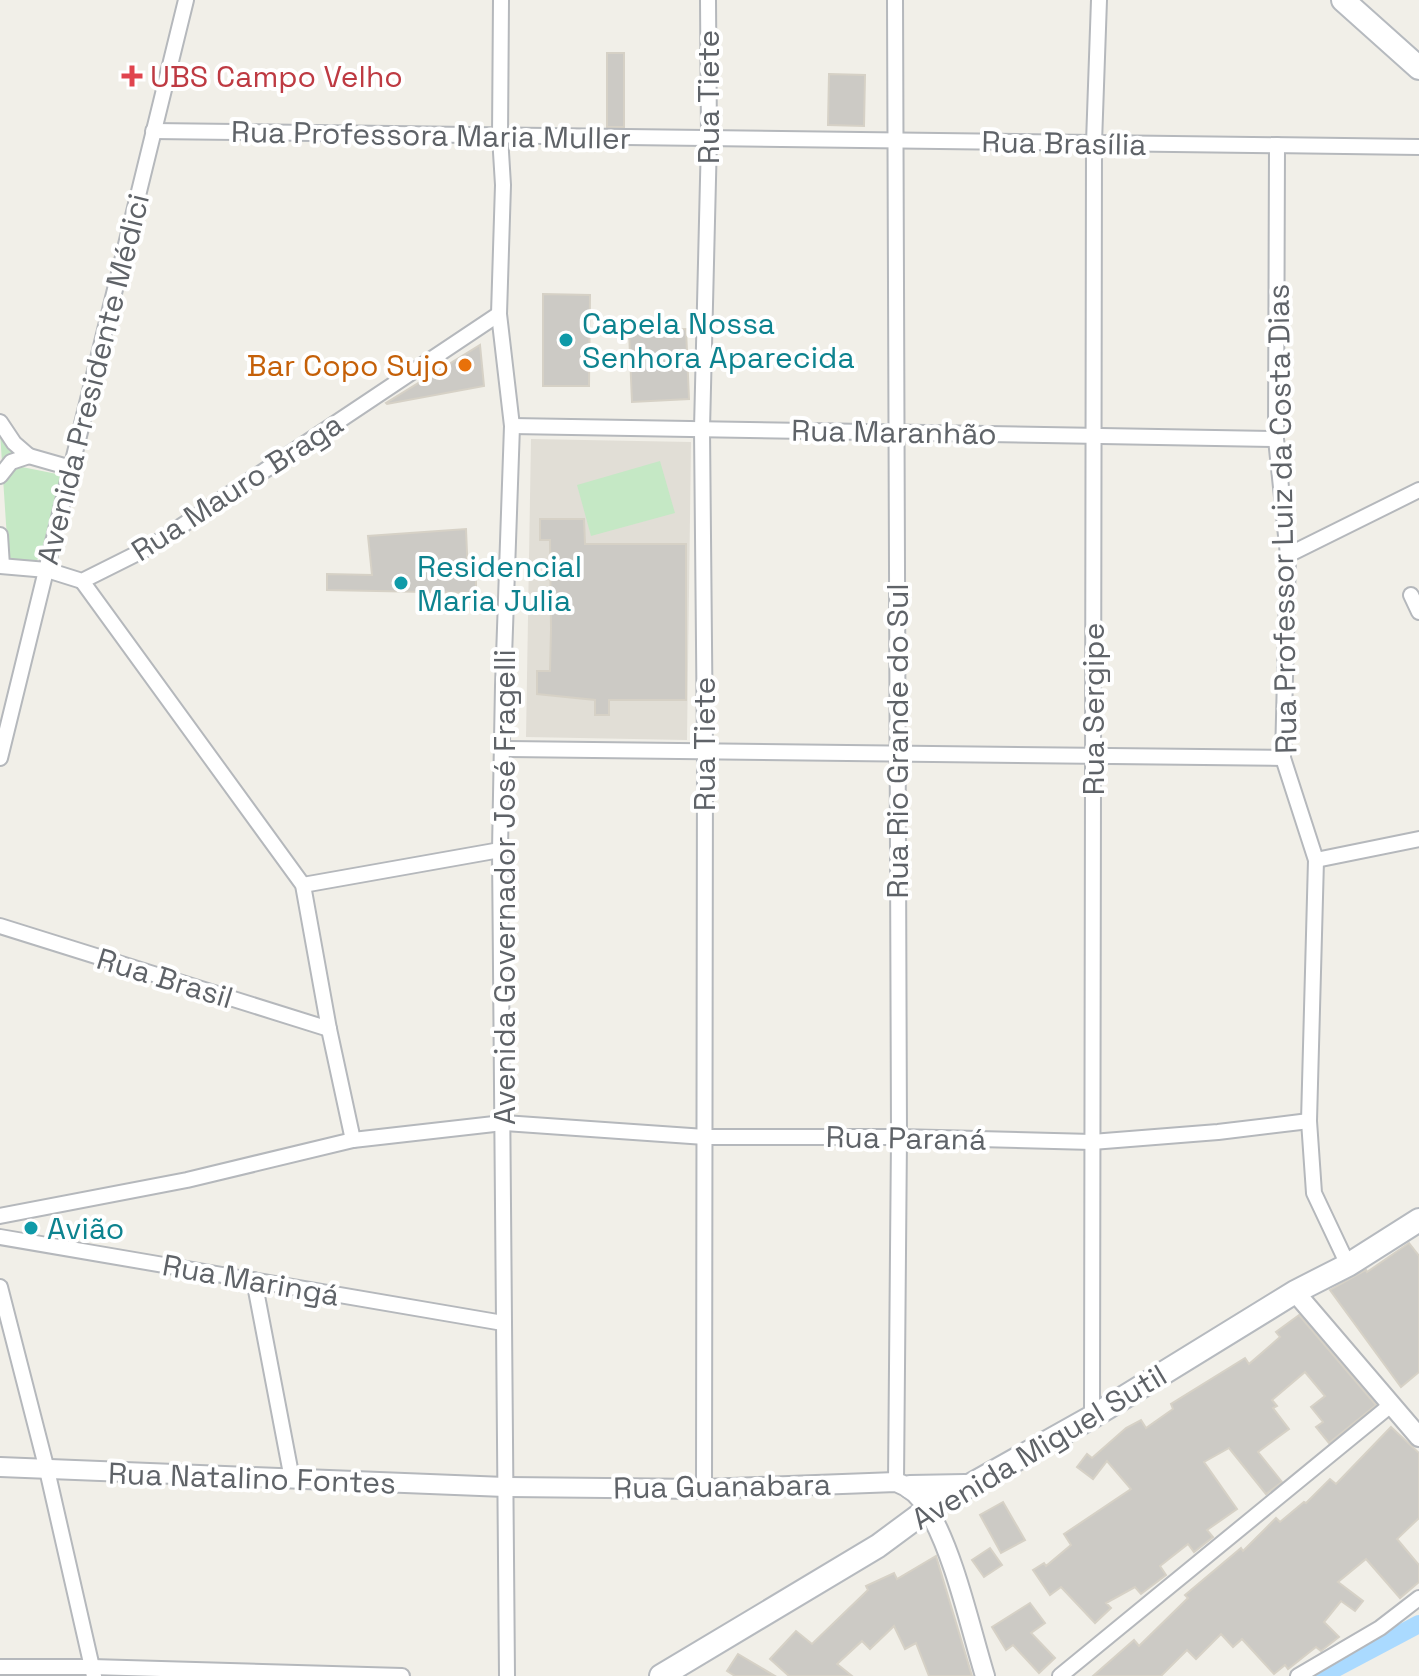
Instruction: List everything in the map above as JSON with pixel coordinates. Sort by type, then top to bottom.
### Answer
[{"type":"main road","points":[[1343,0],[1419,68]]},
{"type":"main road","name":"Avenida Miguel Sutil","points":[[661,1676],[878,1546],[928,1509],[1092,1417],[1419,1220]]},
{"type":"main road","points":[[903,1484],[971,1486]]},
{"type":"street","name":"Avenida Presidente Médici","points":[[0,758],[186,0]]},
{"type":"street","name":"Avenida Governador José Fragelli","points":[[501,0],[500,136],[503,185],[499,314],[512,426],[500,850],[507,1676]]},
{"type":"street","name":"Rua Tiete","points":[[704,1489],[702,429],[709,138],[708,0]]},
{"type":"street","name":"Rua Rio Grande do Sul","points":[[895,0],[896,753],[903,1484]]},
{"type":"street","name":"Rua Sergipe","points":[[1092,1417],[1094,143],[1099,0]]},
{"type":"street","name":"Rua Professora Maria Muller","points":[[153,131],[709,138]]},
{"type":"street","name":"Rua Brasília","points":[[709,138],[1419,147]]},
{"type":"street","name":"Rua Professor Luiz da Costa Dias","points":[[1277,145],[1276,439],[1288,555],[1283,758],[1316,860],[1309,1121],[1314,1193],[1348,1265]]},
{"type":"street","name":"Rua Mauro Braga","points":[[82,581],[150,547],[499,314]]},
{"type":"street","points":[[0,422],[14,443],[29,456],[71,468]]},
{"type":"street","name":"Rua Maranhão","points":[[512,426],[1276,439]]},
{"type":"street","points":[[0,476],[11,462],[29,456]]},
{"type":"street","points":[[1288,555],[1419,490]]},
{"type":"street","points":[[0,535],[1,566],[47,570],[82,581],[303,885],[353,1140]]},
{"type":"street","points":[[1411,595],[1419,612]]},
{"type":"street","points":[[504,749],[1283,758]]},
{"type":"street","points":[[1316,860],[1419,839]]},
{"type":"street","points":[[303,885],[500,850]]},
{"type":"street","name":"Rua Brasil","points":[[0,926],[329,1029]]},
{"type":"street","name":"Rua Paraná","points":[[0,1216],[187,1180],[353,1140],[503,1123],[705,1137],[899,1137],[1092,1142],[1309,1121]]},
{"type":"street","name":"Rua Maringá","points":[[0,1237],[503,1323]]},
{"type":"street","points":[[254,1280],[292,1479]]},
{"type":"street","points":[[0,1287],[47,1470],[93,1671]]},
{"type":"street","points":[[1295,1292],[1419,1437]]},
{"type":"street","points":[[1060,1676],[1392,1404]]},
{"type":"street","name":"Rua Natalino Fontes","points":[[0,1467],[505,1487]]},
{"type":"street","points":[[903,1484],[928,1509],[946,1549],[985,1676]]},
{"type":"street","name":"Rua Guanabara","points":[[505,1487],[704,1489],[903,1484]]},
{"type":"street","points":[[1298,1676],[1380,1628],[1419,1598]]},
{"type":"street","points":[[0,1667],[402,1676]]},
{"type":"shaded area","points":[[531,439],[691,442],[687,740],[526,737]]},
{"type":"green space","points":[[0,432],[22,467],[62,475],[40,557],[32,565],[13,562],[8,554]]},
{"type":"green space","points":[[660,461],[675,513],[591,536],[577,485]]},
{"type":"building","points":[[607,53],[624,53],[624,127],[607,127]]},
{"type":"building","points":[[829,74],[865,75],[864,126],[828,125]]},
{"type":"building","name":"Capela Nossa Senhora Aparecida","points":[[543,294],[590,295],[589,386],[543,386]]},
{"type":"building","points":[[686,329],[689,399],[632,402],[629,331]]},
{"type":"building","name":"Bar Copo Sujo","points":[[480,345],[484,386],[386,403]]},
{"type":"building","points":[[540,519],[584,519],[585,544],[686,544],[686,700],[609,700],[609,715],[595,715],[595,700],[537,694],[537,671],[550,671],[551,629],[550,540],[540,540]]},
{"type":"building","points":[[466,529],[468,577],[476,577],[476,593],[327,590],[327,574],[372,575],[368,536]]},
{"type":"building","points":[[1409,1243],[1419,1256],[1419,1372],[1401,1387],[1330,1290],[1367,1272]]},
{"type":"building","points":[[1299,1315],[1376,1405],[1329,1443],[1316,1427],[1323,1422],[1311,1407],[1325,1396],[1305,1372],[1272,1400],[1277,1406],[1273,1408],[1289,1429],[1258,1452],[1282,1482],[1266,1494],[1229,1448],[1204,1462],[1237,1509],[1207,1530],[1213,1537],[1194,1552],[1188,1544],[1160,1566],[1166,1575],[1141,1594],[1135,1587],[1106,1603],[1111,1608],[1095,1623],[1061,1587],[1050,1595],[1033,1570],[1044,1563],[1046,1566],[1071,1545],[1064,1534],[1131,1489],[1107,1461],[1093,1479],[1077,1467],[1087,1454],[1092,1458],[1126,1428],[1141,1420],[1146,1428],[1173,1409],[1171,1404],[1245,1358],[1249,1364],[1280,1337],[1276,1332]]},
{"type":"building","points":[[1391,1427],[1419,1453],[1419,1518],[1397,1539],[1419,1565],[1419,1582],[1400,1598],[1366,1559],[1338,1582],[1363,1601],[1355,1611],[1341,1601],[1324,1622],[1339,1637],[1321,1651],[1316,1647],[1288,1669],[1285,1665],[1274,1674],[1242,1639],[1233,1647],[1221,1634],[1196,1659],[1187,1650],[1161,1676],[1093,1676],[1134,1640],[1139,1646],[1188,1598],[1185,1595],[1241,1548],[1243,1551],[1276,1518],[1280,1522],[1306,1503],[1330,1479],[1336,1484]]},
{"type":"building","points":[[1003,1502],[1025,1540],[1001,1553],[980,1515]]},
{"type":"building","points":[[990,1548],[1002,1565],[984,1577],[972,1560]]},
{"type":"building","points":[[936,1556],[972,1676],[929,1676],[916,1643],[905,1649],[894,1626],[870,1649],[862,1641],[837,1664],[852,1676],[789,1676],[770,1659],[796,1631],[812,1644],[868,1590],[866,1586],[894,1573],[897,1579]]},
{"type":"building","points":[[1030,1603],[1045,1623],[1031,1633],[1055,1658],[1039,1673],[1013,1645],[1006,1650],[992,1627]]},
{"type":"building","points":[[738,1654],[775,1676],[735,1676],[727,1671]]},
{"type":"waterway","points":[[1321,1676],[1419,1624]]},
{"type":"place","name":"UBS Campo Velho","points":[[132,76]]},
{"type":"place","name":"Capela Nossa Senhora Aparecida","points":[[566,340]]},
{"type":"place","name":"Bar Copo Sujo","points":[[465,365]]},
{"type":"place","name":"Residencial Maria Julia","points":[[401,583]]},
{"type":"place","name":"Avião","points":[[31,1228]]}]
